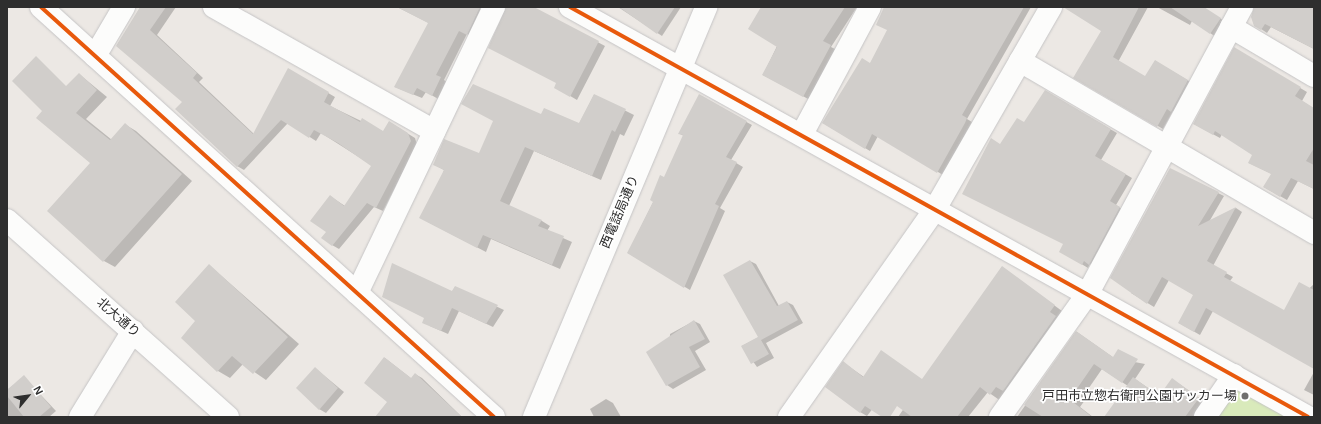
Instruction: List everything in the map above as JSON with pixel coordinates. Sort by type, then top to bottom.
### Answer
[{"type":"street","points":[[41,7],[494,417]]},
{"type":"street","points":[[95,56],[124,7]]},
{"type":"street","points":[[214,7],[434,131]]},
{"type":"street","points":[[357,293],[494,7]]},
{"type":"street","points":[[570,7],[681,66],[1308,417]]},
{"type":"street","name":"西電話局通り","points":[[534,417],[706,7]]},
{"type":"street","points":[[802,134],[870,7]]},
{"type":"street","points":[[789,417],[935,209],[1051,7]]},
{"type":"street","points":[[1000,417],[1088,293],[1242,7]]},
{"type":"street","points":[[1231,27],[1314,76]]},
{"type":"street","points":[[1020,61],[1314,233]]},
{"type":"street","name":"北大通り","points":[[7,220],[228,417]]},
{"type":"street","points":[[80,417],[133,331]]},
{"type":"street","points":[[1205,417],[1234,375]]},
{"type":"green space","name":"戸田市立惣右衛門公園サッカー場","points":[[1234,375],[1308,417],[1205,417]]},
{"type":"building","points":[[140,7],[166,7],[150,30],[197,73],[193,78],[253,134],[288,68],[329,92],[324,102],[360,122],[362,118],[383,131],[389,121],[408,133],[411,141],[376,208],[367,203],[332,246],[321,238],[326,232],[310,221],[330,195],[344,206],[371,166],[338,143],[314,130],[309,138],[281,120],[237,167],[175,109],[182,102],[116,46]]},
{"type":"building","points":[[397,7],[480,7],[467,35],[459,31],[436,75],[441,77],[432,96],[417,88],[413,95],[394,87],[428,23]]},
{"type":"building","points":[[506,7],[534,7],[599,41],[570,97],[554,88],[556,83],[488,48]]},
{"type":"building","points":[[619,7],[675,7],[657,34]]},
{"type":"building","points":[[761,7],[845,7],[823,41],[831,45],[803,97],[762,75],[777,47],[748,29]]},
{"type":"building","points":[[884,7],[1024,7],[962,115],[967,118],[965,123],[937,173],[872,134],[865,149],[822,123],[862,58],[870,63],[887,30],[876,25]]},
{"type":"building","points":[[1063,7],[1139,7],[1113,57],[1145,76],[1155,60],[1188,80],[1171,112],[1167,109],[1157,127],[1073,78],[1101,31]]},
{"type":"building","points":[[1170,7],[1204,7],[1221,18],[1210,34]]},
{"type":"building","points":[[1254,7],[1314,7],[1314,49],[1265,24],[1261,30],[1254,26],[1251,17]]},
{"type":"building","points":[[1234,47],[1301,87],[1295,96],[1314,108],[1314,148],[1306,161],[1314,165],[1314,189],[1291,178],[1280,197],[1263,187],[1271,174],[1248,163],[1252,155],[1215,131],[1213,135],[1193,124]]},
{"type":"building","points":[[36,56],[66,86],[79,73],[97,90],[76,113],[110,140],[125,123],[182,174],[103,262],[47,211],[90,163],[36,118],[42,111],[12,81]]},
{"type":"building","points":[[473,84],[541,114],[544,108],[579,123],[594,94],[626,109],[615,132],[612,130],[592,176],[525,147],[500,201],[542,220],[538,226],[564,236],[552,265],[483,235],[477,248],[419,218],[444,170],[433,165],[444,139],[479,153],[493,121],[461,104]]},
{"type":"building","points":[[1045,90],[1111,129],[1095,156],[1126,174],[1110,201],[1120,207],[1089,265],[1084,261],[1082,265],[1059,252],[1063,244],[962,194],[991,138],[1000,144],[1017,118],[1024,122]]},
{"type":"building","points":[[699,94],[747,121],[726,157],[737,162],[715,204],[719,206],[684,288],[627,253],[653,202],[650,200],[660,175],[664,177],[683,135],[678,134]]},
{"type":"building","points":[[1170,168],[1219,192],[1198,226],[1236,207],[1207,261],[1227,272],[1224,277],[1284,310],[1299,282],[1314,290],[1314,369],[1206,308],[1194,332],[1178,323],[1193,295],[1162,277],[1147,304],[1110,278]]},
{"type":"building","points":[[750,260],[777,306],[787,301],[798,320],[761,340],[769,354],[751,364],[741,346],[758,337],[723,275]]},
{"type":"building","points":[[392,263],[452,291],[455,286],[498,305],[486,324],[452,308],[441,331],[422,323],[424,318],[382,297]]},
{"type":"building","points":[[209,264],[288,337],[253,374],[232,356],[217,372],[181,338],[195,321],[175,302]]},
{"type":"building","points":[[1002,266],[1055,305],[1050,312],[1056,316],[1003,391],[996,387],[990,395],[980,387],[957,417],[912,417],[897,406],[890,417],[882,417],[865,406],[860,413],[825,387],[843,361],[863,377],[881,350],[922,379]]},
{"type":"building","points":[[694,320],[705,339],[689,347],[700,367],[666,386],[646,352]]},
{"type":"building","points":[[1076,331],[1113,357],[1118,349],[1138,359],[1122,383],[1094,364],[1074,393],[1077,395],[1073,402],[1092,417],[1043,417],[1024,405]]},
{"type":"building","points":[[384,357],[411,378],[415,373],[462,417],[375,417],[387,402],[364,383]]},
{"type":"building","points":[[315,367],[338,388],[319,410],[296,388]]},
{"type":"building","points":[[24,375],[51,407],[39,417],[24,417],[7,396],[7,390]]},
{"type":"building","points":[[1133,377],[1159,396],[1172,378],[1199,398],[1185,417],[1104,417]]},
{"type":"cycle path","points":[[41,7],[494,417]]},
{"type":"cycle path","points":[[570,7],[1308,417]]},
{"type":"place","name":"戸田市立惣右衛門公園サッカー場","points":[[1245,396]]}]
